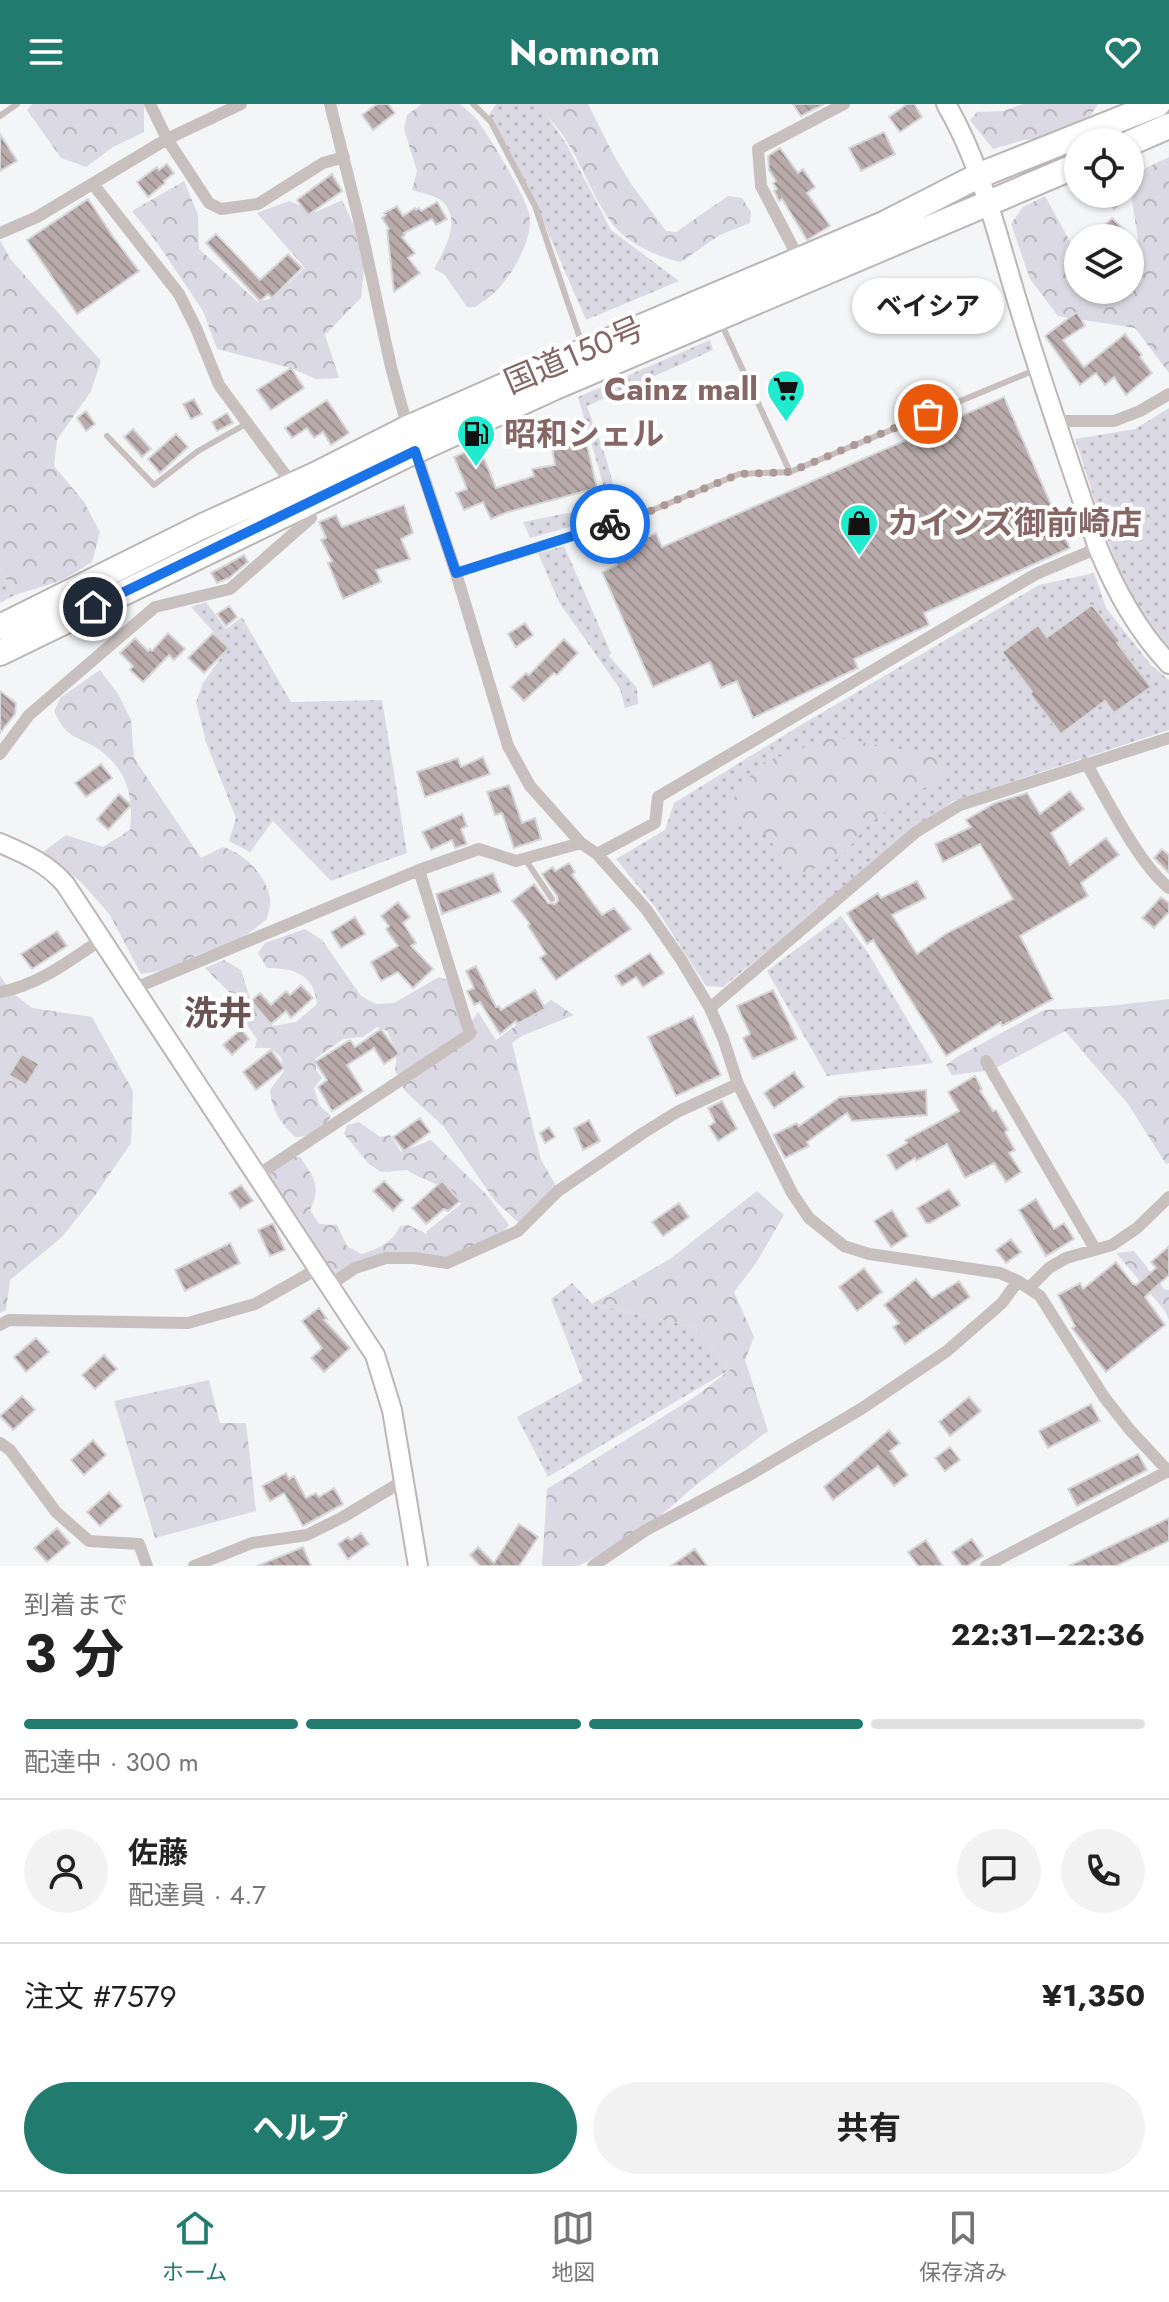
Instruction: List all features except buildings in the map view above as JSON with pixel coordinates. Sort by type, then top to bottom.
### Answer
[{"type":"highway","name":"国道150号","points":[[0,653],[299,494],[584,350],[884,224],[980,175],[1158,104]]},
{"type":"highway","points":[[1144,137],[1169,126]]},
{"type":"highway","name":"国道150号","points":[[411,439],[555,387],[1064,171]]},
{"type":"highway","name":"国道150号","points":[[0,627],[189,533],[299,494]]},
{"type":"street","points":[[150,104],[167,139],[209,203],[221,209],[258,204],[323,163],[344,157]]},
{"type":"street","points":[[0,233],[37,217],[167,139],[241,104]]},
{"type":"street","points":[[330,104],[391,367],[411,439],[456,573],[508,746],[530,786],[646,909],[680,958],[710,1008],[738,1084],[809,1218],[844,1246],[869,1254],[1000,1273],[1040,1296],[1104,1397],[1169,1472],[986,1566]]},
{"type":"street","points":[[799,259],[761,186],[758,149],[844,104]]},
{"type":"street","points":[[946,104],[980,175],[1098,548],[1131,616],[1169,664]]},
{"type":"street","points":[[0,754],[29,715],[155,607],[230,589],[311,518],[299,494],[219,385],[179,294],[93,184]]},
{"type":"street","points":[[1057,421],[1114,421],[1140,411],[1169,394]]},
{"type":"street","points":[[597,854],[655,823],[658,797],[1036,574],[1098,548]]},
{"type":"street","points":[[710,1008],[916,832],[960,805],[1169,738]]},
{"type":"street","points":[[1086,763],[1133,843],[1161,882],[1169,888]]},
{"type":"street","points":[[0,843],[36,858],[54,871],[135,988],[375,1355],[392,1410],[418,1566]]},
{"type":"street","points":[[135,988],[419,870],[479,849],[516,861],[581,843]]},
{"type":"street","points":[[256,1176],[470,1034],[419,870]]},
{"type":"street","points":[[0,992],[10,991],[55,970],[102,939]]},
{"type":"street","points":[[986,1061],[1095,1249]]},
{"type":"street","points":[[330,1285],[355,1268],[386,1258],[447,1263],[518,1231],[558,1191],[643,1133],[677,1112],[738,1084]]},
{"type":"street","points":[[593,1566],[646,1530],[746,1477],[861,1409],[947,1351],[1023,1285],[1058,1263],[1112,1245],[1137,1228],[1169,1197]]},
{"type":"street","points":[[0,1325],[9,1320],[188,1323],[255,1304],[319,1268]]},
{"type":"street","points":[[0,1443],[10,1450],[56,1512],[89,1541],[139,1544],[147,1566]]},
{"type":"street","points":[[198,1565],[252,1543],[307,1535],[403,1481]]},
{"type":"lane","points":[[0,116],[17,104]]},
{"type":"lane","points":[[473,104],[491,122],[535,206],[584,350]]},
{"type":"lane","points":[[719,319],[790,472]]},
{"type":"lane","points":[[456,573],[648,512],[739,474],[790,472],[1039,368]]},
{"type":"lane","points":[[107,436],[154,485],[198,451],[246,424]]},
{"type":"lane","points":[[525,859],[552,899]]},
{"type":"green space","points":[[32,104],[144,104],[144,132],[113,147],[86,167],[61,158],[27,110]]},
{"type":"green space","points":[[422,104],[460,104],[474,117],[508,170],[528,211],[527,239],[514,269],[493,294],[475,307],[467,307],[445,275],[434,269],[449,236],[451,218],[448,210],[436,198],[412,190],[417,171],[404,129],[407,115]]},
{"type":"green space","points":[[496,104],[531,104],[545,113],[567,145],[611,230],[679,281],[586,320],[527,184],[487,118]]},
{"type":"green space","points":[[531,104],[588,104],[631,184],[666,231],[676,232],[728,196],[742,198],[751,212],[750,223],[720,235],[681,262],[643,248],[625,237],[611,222],[558,128]]},
{"type":"green space","points":[[1023,104],[1098,104],[1082,128],[1064,128],[1064,138],[1024,140],[993,149],[970,120],[977,112],[1004,111]]},
{"type":"green space","points":[[1169,157],[1169,373],[1135,328],[1058,316],[1030,279],[1011,224],[1023,207],[1045,196],[1064,231],[1064,304],[1144,304],[1144,224],[1136,224],[1133,208],[1144,208],[1146,168]]},
{"type":"green space","points":[[184,181],[198,215],[199,249],[258,302],[273,298],[305,268],[257,213],[289,201],[316,212],[342,200],[360,238],[365,261],[361,298],[325,335],[339,378],[316,379],[291,368],[217,349],[203,311],[132,211]]},
{"type":"green space","points":[[0,240],[11,260],[101,361],[91,391],[57,440],[54,466],[84,502],[100,532],[92,562],[60,581],[15,595],[0,568]]},
{"type":"green space","points":[[710,340],[713,350],[587,406],[610,471],[616,511],[530,538],[523,522],[603,506],[608,501],[578,397]]},
{"type":"green space","points":[[1169,408],[1169,653],[1152,632],[1124,581],[1075,439],[1135,429]]},
{"type":"green space","points":[[564,546],[611,653],[609,656],[637,688],[638,704],[625,708],[620,689],[559,602],[538,553]]},
{"type":"green space","points":[[0,568],[15,595],[0,603]]},
{"type":"green space","points":[[1094,573],[1106,608],[1151,665],[1169,680],[1169,730],[953,801],[723,987],[706,986],[655,907],[616,859],[665,830],[674,803],[796,728],[1039,585]]},
{"type":"green space","points":[[206,602],[226,629],[242,617],[291,702],[382,700],[407,853],[331,881],[273,821],[250,852],[229,841],[236,818],[206,742],[196,702],[203,683],[228,648],[191,607]]},
{"type":"green space","points":[[100,670],[118,694],[131,720],[134,758],[201,858],[223,847],[231,850],[253,867],[268,890],[267,919],[239,941],[197,955],[172,969],[141,974],[110,915],[81,882],[43,852],[66,835],[103,847],[130,830],[131,806],[121,773],[106,755],[67,731],[54,711],[61,697]]},
{"type":"green space","points":[[833,737],[934,755],[951,771],[869,823],[842,857],[795,876],[767,836],[726,820],[726,809],[759,764]]},
{"type":"green space","points":[[841,916],[868,953],[933,1063],[827,1076],[767,971]]},
{"type":"green space","points":[[305,929],[322,940],[361,996],[376,1004],[394,1003],[439,977],[448,980],[464,1024],[462,1035],[478,1012],[496,1040],[551,1000],[574,1015],[512,1043],[541,1160],[558,1189],[519,1223],[495,1201],[444,1127],[405,1091],[399,1081],[401,1077],[395,1072],[397,1052],[387,1031],[377,1027],[363,1037],[343,1039],[315,1059],[316,1070],[322,1078],[314,1088],[320,1106],[331,1116],[321,1129],[295,1137],[281,1121],[272,1104],[270,1090],[284,1071],[281,1057],[270,1048],[255,1048],[257,1039],[236,1010],[234,997],[205,968],[224,960],[241,970],[251,1001],[273,1026],[296,1022],[317,1004],[312,986],[294,971],[267,968],[258,953],[265,943]]},
{"type":"green space","points":[[0,975],[10,991],[32,1008],[92,1017],[133,1091],[131,1143],[62,1237],[10,1280],[6,1310],[0,1313]]},
{"type":"green space","points":[[1169,999],[1169,1163],[1166,1164],[1128,1104],[1065,1031],[992,1070],[952,1075],[946,1065],[1044,1010]]},
{"type":"green space","points":[[359,1122],[380,1137],[390,1135],[401,1152],[431,1140],[488,1196],[509,1225],[457,1258],[386,1258],[329,1283],[256,1179],[280,1156],[300,1157],[315,1182],[314,1202],[310,1210],[319,1224],[337,1225],[347,1246],[361,1254],[384,1244],[400,1226],[408,1225],[427,1234],[461,1204],[451,1192],[407,1170],[381,1172],[369,1164],[344,1134],[347,1125]]},
{"type":"green space","points":[[757,1191],[784,1215],[756,1263],[734,1292],[754,1337],[745,1360],[768,1431],[696,1485],[637,1536],[578,1566],[542,1566],[547,1489],[696,1396],[731,1369],[694,1327],[592,1304],[670,1259]]},
{"type":"green space","points":[[1134,1251],[1164,1289],[1169,1290],[1169,1320],[1165,1311],[1116,1253]]},
{"type":"green space","points":[[572,1283],[592,1304],[694,1327],[731,1369],[548,1477],[517,1417],[583,1381],[551,1299]]},
{"type":"green space","points":[[209,1380],[220,1423],[246,1423],[256,1511],[155,1538],[114,1401]]},
{"type":"way so far","points":[[610,524],[648,512],[739,474],[790,472],[928,414]]},
{"type":"place","name":"ベイシア","points":[[928,414]]},
{"type":"place","name":"Cainz mall","points":[[786,423]]},
{"type":"place","name":"昭和シェル","points":[[476,468]]},
{"type":"place","name":"カインズ御前崎店","points":[[859,557]]},
{"type":"district","name":"洗井","points":[[218,1013]]},
{"type":"route","points":[[93,607],[415,451],[456,573],[610,524]]}]
